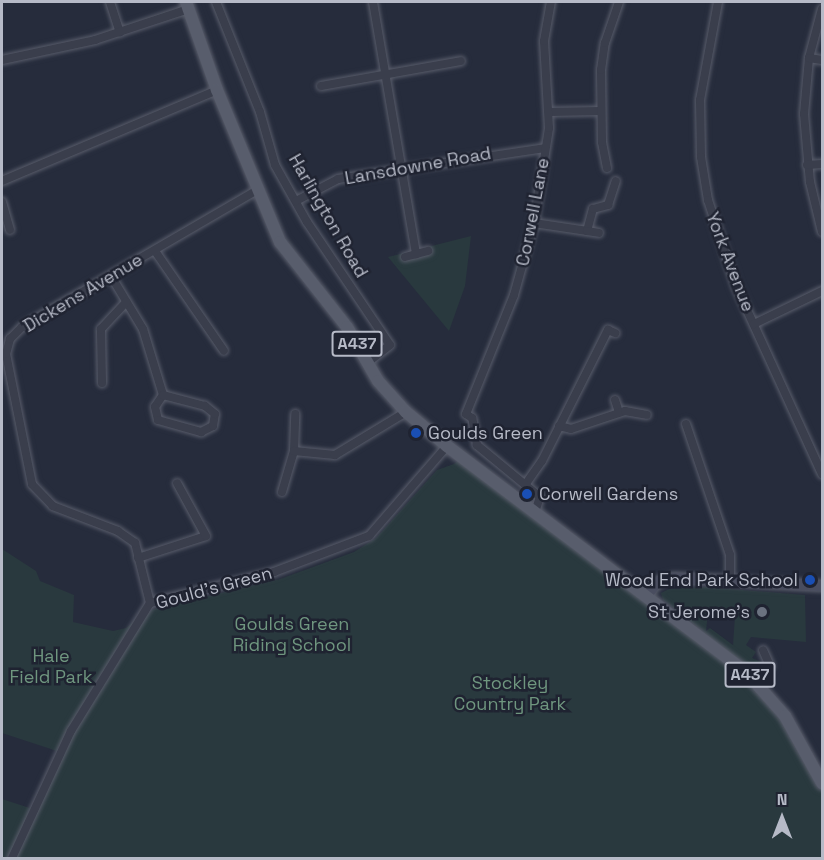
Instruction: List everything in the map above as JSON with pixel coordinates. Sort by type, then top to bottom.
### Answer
[{"type":"main road","name":"A437","points":[[188,5],[217,90],[280,242],[347,327],[367,363],[406,412],[447,446],[536,509],[759,684],[785,716],[822,783]]},
{"type":"street","points":[[110,2],[120,32]]},
{"type":"street","name":"Harlington Road","points":[[216,2],[260,112],[275,165],[390,345],[367,363]]},
{"type":"street","points":[[373,2],[387,75],[399,167],[416,254]]},
{"type":"street","name":"Corwell Lane","points":[[525,484],[477,446],[472,417],[466,414],[518,284],[534,223],[549,112],[544,41],[551,2]]},
{"type":"street","points":[[607,168],[601,111],[601,81],[605,43],[619,2]]},
{"type":"street","name":"York Avenue","points":[[718,2],[701,86],[702,171],[718,239],[822,474]]},
{"type":"street","points":[[2,60],[120,32],[188,5]]},
{"type":"street","points":[[822,9],[809,58],[804,104],[807,165],[822,232]]},
{"type":"street","points":[[809,58],[822,60]]},
{"type":"street","points":[[321,86],[461,61]]},
{"type":"street","points":[[2,181],[217,90]]},
{"type":"street","points":[[549,112],[601,111]]},
{"type":"street","name":"Lansdowne Road","points":[[296,201],[338,179],[399,167],[545,148]]},
{"type":"street","points":[[807,165],[822,164]]},
{"type":"street","points":[[587,231],[593,209],[608,205],[616,182]]},
{"type":"street","name":"Dickens Avenue","points":[[150,603],[135,543],[117,531],[53,506],[32,484],[6,354],[10,339],[22,327],[257,190]]},
{"type":"street","points":[[2,202],[10,230]]},
{"type":"street","points":[[534,223],[599,233]]},
{"type":"street","points":[[155,251],[224,351]]},
{"type":"street","points":[[405,257],[428,251]]},
{"type":"street","points":[[111,276],[143,329],[163,395],[156,407],[158,420],[201,432],[213,426],[215,414],[205,406],[163,395]]},
{"type":"street","points":[[754,324],[822,291]]},
{"type":"street","points":[[102,383],[100,329],[126,302]]},
{"type":"street","points":[[536,509],[540,497],[525,484],[559,426],[608,330],[615,333]]},
{"type":"street","points":[[615,400],[619,412]]},
{"type":"street","points":[[294,451],[335,454],[406,412]]},
{"type":"street","points":[[559,426],[571,429],[619,412],[647,415]]},
{"type":"street","points":[[282,492],[294,451],[295,414]]},
{"type":"street","points":[[686,424],[693,434],[725,537],[730,578]]},
{"type":"street","name":"Gould's Green","points":[[12,858],[71,731],[150,603],[274,572],[369,536],[447,446]]},
{"type":"street","points":[[138,558],[206,537],[177,483]]},
{"type":"street","points":[[647,595],[665,579],[730,578],[822,586]]},
{"type":"street","points":[[759,684],[770,666],[763,650]]},
{"type":"green space","points":[[471,236],[465,286],[449,331],[388,257]]},
{"type":"green space","name":"Stockley Country Park","points":[[463,456],[759,684],[822,781],[822,858],[2,858],[2,799],[36,810],[60,752],[2,733],[2,549],[36,571],[40,581],[74,595],[73,622],[113,631],[126,628],[147,611],[280,579],[354,552],[376,538],[437,470],[454,464]]},
{"type":"green space","points":[[705,587],[805,595],[806,642],[751,637],[746,645],[756,652],[752,658],[764,663],[761,671],[755,673],[663,600],[661,593],[669,589]],"holes":[[[708,613],[735,616],[733,645],[710,628],[706,631]]]},
{"type":"place","name":"Goulds Green","points":[[416,433]]},
{"type":"place","name":"Corwell Gardens","points":[[527,494]]},
{"type":"place","name":"Wood End Park School","points":[[810,580]]},
{"type":"place","name":"St Jerome's","points":[[762,612]]},
{"type":"park label","name":"Goulds Green Riding School","points":[[292,635]]},
{"type":"park label","name":"Hale Field Park","points":[[51,667]]}]
